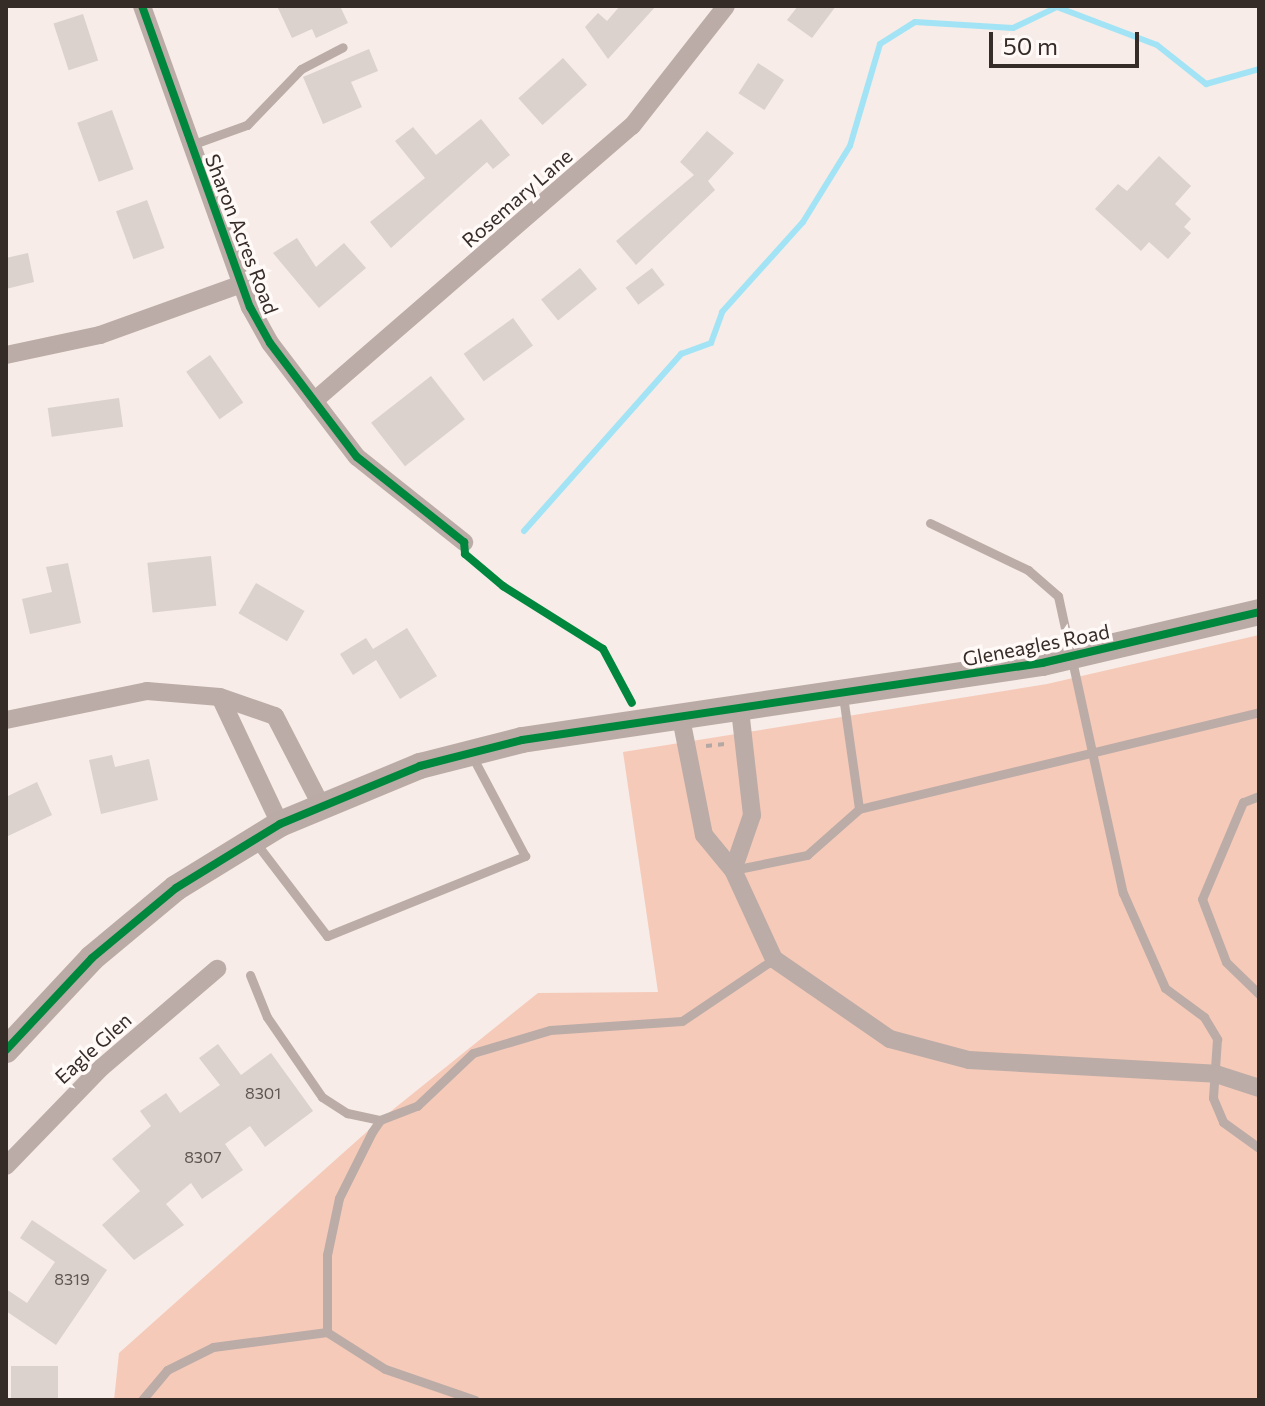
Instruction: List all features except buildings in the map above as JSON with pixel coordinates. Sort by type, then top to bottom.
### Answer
[{"type":"street","name":"Sharon Acres Road","points":[[142,6],[242,284],[270,343],[357,457],[464,542]]},
{"type":"street","name":"Rosemary Lane","points":[[314,401],[632,126],[726,6]]},
{"type":"street","points":[[6,355],[100,335],[242,284]]},
{"type":"street","name":"Gleneagles Road","points":[[6,1050],[133,922],[254,840],[321,805],[470,752],[843,696],[1073,656],[1259,612]]},
{"type":"street","points":[[6,720],[147,691],[220,697],[275,716],[321,805]]},
{"type":"street","points":[[220,697],[280,824]]},
{"type":"street","points":[[733,870],[752,815],[740,710]]},
{"type":"street","points":[[681,718],[704,835],[733,870],[774,959],[890,1039],[969,1060],[1216,1074],[1259,1088]]},
{"type":"street","name":"Eagle Glen","points":[[6,1166],[101,1068],[217,969]]},
{"type":"lane","points":[[191,145],[247,125],[301,69],[343,47]]},
{"type":"lane","points":[[930,523],[1028,570],[1058,596],[1073,656],[1090,755],[1123,893],[1148,960],[1165,988],[1204,1017],[1217,1039],[1213,1098],[1223,1122],[1259,1148]]},
{"type":"lane","points":[[843,696],[859,809]]},
{"type":"lane","points":[[733,870],[807,855],[859,809],[1259,712]]},
{"type":"lane","points":[[254,840],[327,936],[525,856],[470,752]]},
{"type":"lane","points":[[1259,796],[1243,802],[1202,899],[1226,962],[1259,994]]},
{"type":"lane","points":[[250,975],[273,1026],[322,1097],[347,1113],[380,1120],[404,1115],[473,1053],[550,1030],[682,1021],[774,959]]},
{"type":"lane","points":[[327,1332],[327,1255],[339,1198],[380,1120]]},
{"type":"lane","points":[[142,1400],[167,1370],[199,1352],[327,1332],[385,1369],[475,1400]]},
{"type":"path","points":[[705,747],[727,744]]},
{"type":"shaded area","points":[[1259,635],[1259,1400],[114,1400],[119,1353],[380,1120],[538,993],[658,992],[623,752],[1047,684]]},
{"type":"waterway","points":[[524,531],[681,354],[711,343],[722,312],[803,222],[850,146],[880,44],[915,22],[1013,28],[1057,7],[1157,45],[1206,84],[1259,69]]},
{"type":"cycle path","points":[[142,6],[250,307],[270,343],[357,457],[464,542],[465,554],[503,586],[603,649],[632,703]]},
{"type":"cycle path","points":[[6,1050],[92,958],[176,888],[280,824],[420,766],[522,740],[1042,663],[1259,612]]}]
